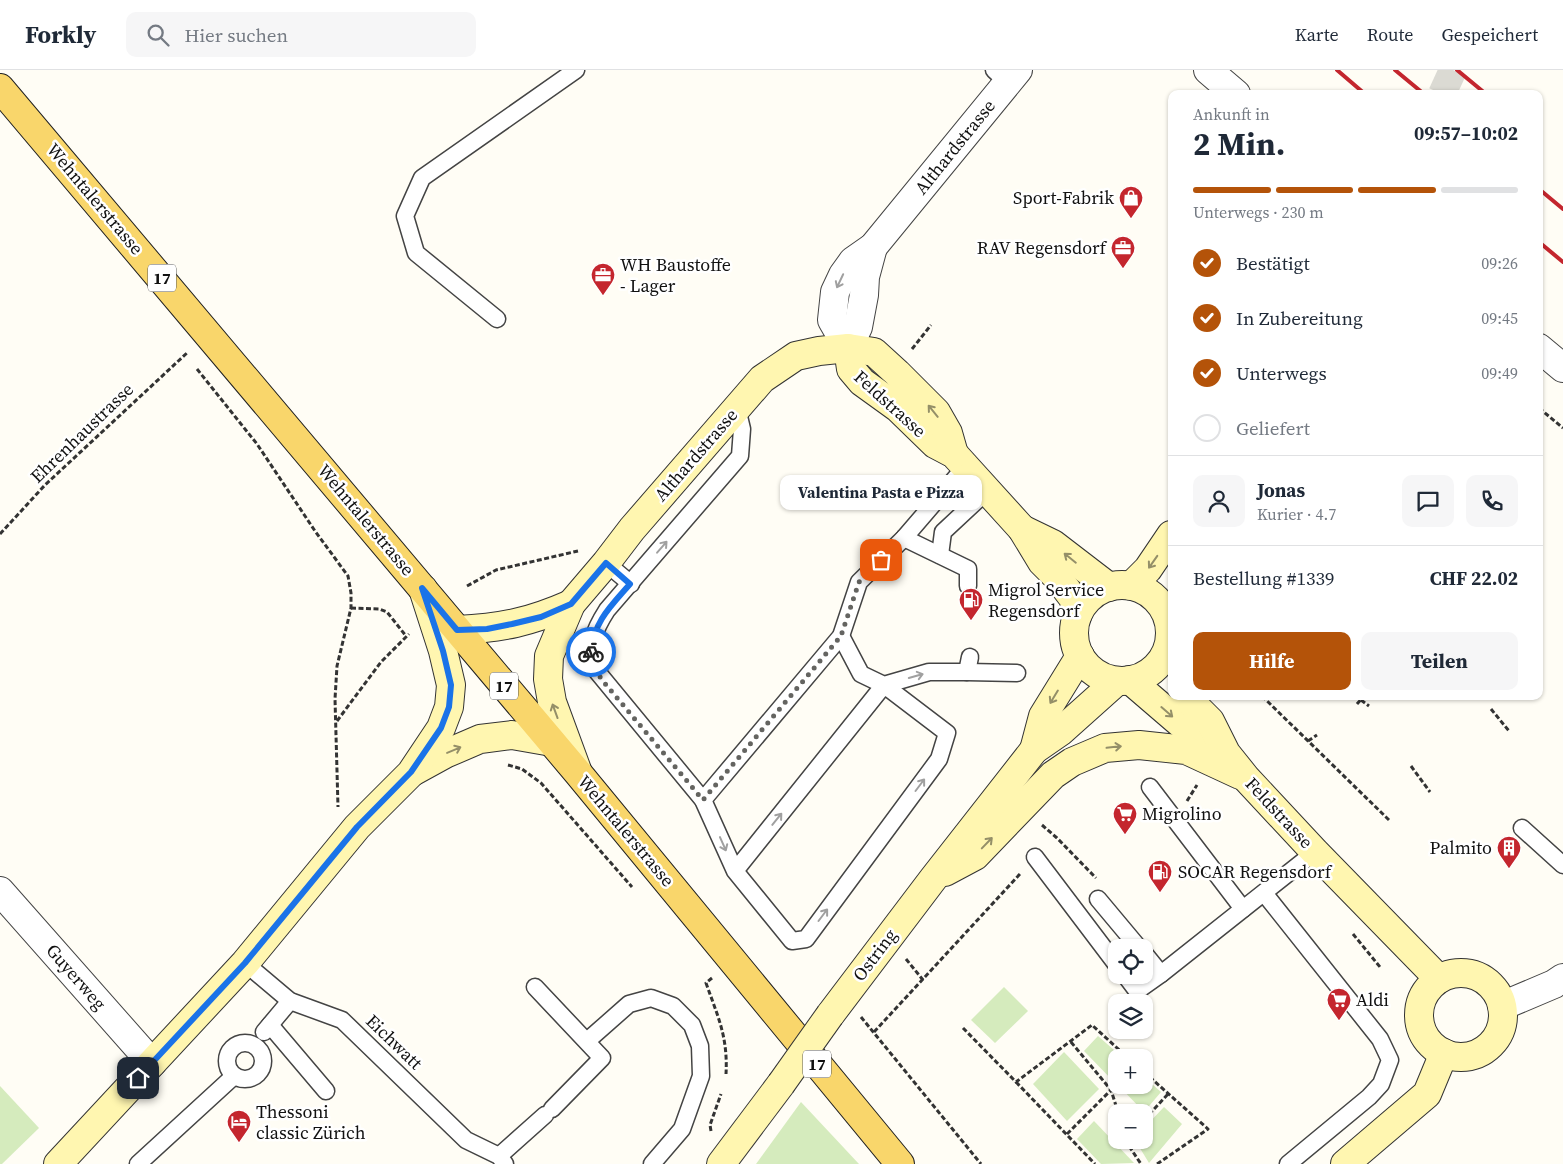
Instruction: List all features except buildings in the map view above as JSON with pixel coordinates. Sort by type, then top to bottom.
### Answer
[{"type":"main road","name":"Wehntalerstrasse","points":[[0,88],[578,773],[900,1164]]},
{"type":"main road","name":"Althardstrasse","points":[[578,773],[552,702],[548,679],[549,656],[571,604],[632,529],[762,379],[796,356],[848,348]]},
{"type":"main road","name":"Feldstrasse","points":[[848,348],[874,352],[936,412],[948,433],[960,461],[1022,528],[1042,562],[1057,577],[1073,598],[1078,614]]},
{"type":"main road","name":"Feldstrasse","points":[[1022,528],[1053,544],[1120,587]]},
{"type":"main road","points":[[1168,539],[1148,569],[1120,587],[1096,593],[1085,602],[1078,614],[1074,628],[1075,642],[1080,656],[1089,668],[1102,676],[1123,680],[1144,676],[1155,667],[1168,666],[1168,644]]},
{"type":"main road","points":[[1120,587],[1143,590],[1154,598],[1168,614]]},
{"type":"main road","points":[[58,1164],[245,963],[357,827],[411,772],[441,728],[449,707],[451,685],[443,651],[422,588]]},
{"type":"main road","name":"Althardstrasse","points":[[457,630],[487,629],[512,624],[541,617],[571,604]]},
{"type":"main road","name":"Ostring","points":[[1034,750],[1043,716],[1080,656]]},
{"type":"main road","name":"Feldstrasse","points":[[1123,680],[1194,735],[1226,753]]},
{"type":"main road","name":"Ostring","points":[[721,1164],[932,879],[1034,750],[1060,732],[1123,680]]},
{"type":"main road","name":"Feldstrasse","points":[[1189,700],[1210,721],[1226,753],[1246,778],[1439,979]]},
{"type":"main road","points":[[411,772],[445,754],[480,740],[512,735],[552,742]]},
{"type":"main road","points":[[932,879],[975,856],[1053,775],[1072,762],[1105,748],[1139,745],[1186,750],[1246,778]]},
{"type":"main road","points":[[1465,973],[1478,976],[1489,983],[1498,993],[1502,1006],[1503,1019],[1500,1032],[1493,1043],[1482,1051],[1470,1056],[1457,1057],[1444,1054],[1424,1036],[1420,1024],[1419,1011],[1422,998],[1429,987],[1439,979],[1451,974],[1465,973]]},
{"type":"main road","points":[[1345,1164],[1427,1094],[1444,1054]]},
{"type":"street","points":[[1208,70],[1231,90]]},
{"type":"street","name":"Althardstrasse","points":[[848,348],[832,320],[835,292],[843,275],[852,260],[873,247],[1007,74]]},
{"type":"street","points":[[1543,351],[1563,368]]},
{"type":"street","name":"Guyerweg","points":[[0,891],[152,1063]]},
{"type":"street","points":[[1502,1006],[1554,984],[1563,978]]},
{"type":"lane","points":[[497,319],[416,253],[405,216],[422,178],[576,70]]},
{"type":"lane","points":[[737,408],[742,429],[740,456],[607,610],[598,624],[592,640],[591,654],[595,669],[703,800],[735,871],[792,941],[806,939],[939,759],[948,732],[884,685],[861,674],[841,636]]},
{"type":"lane","points":[[703,800],[841,636],[859,582],[904,538],[960,461]]},
{"type":"lane","points":[[940,556],[943,532],[987,491]]},
{"type":"lane","points":[[904,538],[968,569],[968,586]]},
{"type":"lane","points":[[606,563],[630,584]]},
{"type":"lane","points":[[735,871],[884,685],[929,672],[968,664],[1017,673]]},
{"type":"lane","points":[[1150,787],[1244,909]]},
{"type":"lane","points":[[1522,828],[1563,865]]},
{"type":"lane","points":[[1153,980],[1315,852]]},
{"type":"lane","points":[[1035,857],[1108,953]]},
{"type":"lane","points":[[1264,893],[1380,1039],[1390,1060],[1381,1084],[1370,1098],[1288,1164]]},
{"type":"lane","points":[[1098,899],[1131,939]]},
{"type":"lane","name":"Eichwatt","points":[[245,963],[290,1001],[342,1020],[466,1140],[502,1160]]},
{"type":"lane","points":[[1153,964],[1162,974]]},
{"type":"lane","points":[[1132,984],[1137,991],[1147,984]]},
{"type":"lane","points":[[502,1160],[602,1058],[535,987]]},
{"type":"lane","points":[[587,1041],[628,1004],[650,998],[673,1006],[692,1025],[700,1046],[701,1076],[682,1129],[652,1164]]},
{"type":"lane","points":[[255,1045],[290,1001]]},
{"type":"lane","points":[[270,1025],[326,1091]]},
{"type":"lane","points":[[243,1043],[255,1045],[260,1049],[262,1055],[263,1066],[260,1071],[256,1076],[246,1080],[234,1076],[227,1066],[228,1054],[232,1048],[243,1043]]},
{"type":"lane","points":[[138,1164],[234,1076]]},
{"type":"path","points":[[910,352],[931,325]]},
{"type":"path","name":"Ehrenhaustrasse","points":[[0,534],[46,485],[185,354],[191,361]]},
{"type":"path","points":[[197,369],[257,444],[315,531],[348,576],[352,593],[351,608],[338,666],[335,699],[338,808]]},
{"type":"path","points":[[1543,411],[1563,428]]},
{"type":"path","points":[[467,586],[496,570],[577,551],[583,547]]},
{"type":"path","points":[[336,722],[381,662],[406,636],[387,612],[379,609],[351,608]]},
{"type":"path","points":[[1266,700],[1390,821]]},
{"type":"path","points":[[1357,704],[1360,700]]},
{"type":"path","points":[[1364,700],[1369,706]]},
{"type":"path","points":[[1491,709],[1510,731]]},
{"type":"path","points":[[1308,741],[1317,735]]},
{"type":"path","points":[[501,763],[522,769],[541,783],[633,888]]},
{"type":"path","points":[[1411,766],[1430,792]]},
{"type":"path","points":[[1040,824],[1057,838],[1096,878],[1098,899]]},
{"type":"path","points":[[874,1032],[1035,857]]},
{"type":"path","points":[[1348,928],[1380,967]]},
{"type":"path","points":[[900,953],[923,980]]},
{"type":"path","points":[[706,970],[718,985]]},
{"type":"path","points":[[858,1014],[981,1164]]},
{"type":"path","points":[[1016,1082],[1092,1025],[1118,1049]]},
{"type":"path","points":[[963,1028],[1095,1164]]},
{"type":"path","points":[[1070,1042],[1108,1086]]},
{"type":"path","points":[[1153,1080],[1208,1129],[1157,1164]]},
{"type":"path","points":[[1067,1134],[1108,1093]]},
{"type":"path","points":[[1153,1110],[1168,1094]]},
{"type":"path","points":[[1131,1149],[1141,1164]]},
{"type":"green space","points":[[1004,987],[1028,1011],[995,1043],[971,1020]]},
{"type":"green space","points":[[1098,1036],[1113,1049],[1108,1049],[1108,1076],[1084,1051]]},
{"type":"green space","points":[[1064,1052],[1099,1089],[1067,1121],[1033,1084]]},
{"type":"green space","points":[[1153,1085],[1161,1092],[1151,1104],[1136,1104],[1127,1094],[1153,1094]]},
{"type":"green space","points":[[0,1086],[39,1128],[2,1164],[0,1164]]},
{"type":"green space","points":[[801,1102],[859,1164],[756,1164]]},
{"type":"green space","points":[[1164,1107],[1182,1124],[1149,1163],[1140,1149],[1153,1149],[1153,1119]]},
{"type":"green space","points":[[1094,1121],[1108,1136],[1108,1149],[1121,1149],[1134,1163],[1101,1164],[1077,1139]]},
{"type":"tunnel","points":[[1444,90],[1453,70]]},
{"type":"railway","points":[[1337,70],[1360,90]]},
{"type":"railway","points":[[1395,70],[1419,90]]},
{"type":"railway","points":[[1457,70],[1481,90]]},
{"type":"railway","points":[[1543,192],[1563,209]]},
{"type":"railway","points":[[1543,245],[1563,262]]},
{"type":"way so far","points":[[591,652],[595,669],[602,680],[703,800],[841,636],[859,582],[881,560]]},
{"type":"place","name":"Sport-Fabrik","points":[[1131,219]]},
{"type":"place","name":"RAV Regensdorf","points":[[1123,269]]},
{"type":"place","name":"WH Baustoffe - Lager","points":[[603,296]]},
{"type":"place","name":"Valentina Pasta e Pizza","points":[[881,560]]},
{"type":"place","name":"Migrol Service Regensdorf","points":[[971,621]]},
{"type":"place","name":"Migrolino","points":[[1125,835]]},
{"type":"place","name":"Palmito","points":[[1509,869]]},
{"type":"place","name":"SOCAR Regensdorf","points":[[1160,893]]},
{"type":"place","name":"Aldi","points":[[1339,1021]]},
{"type":"place","name":"Thessoni classic Zürich","points":[[239,1143]]},
{"type":"route","points":[[138,1078],[245,963],[357,827],[411,772],[441,728],[449,707],[451,685],[443,651],[422,588],[457,630],[487,629],[541,617],[571,604],[606,563],[630,584],[607,610],[598,624],[592,640],[591,652]]}]
